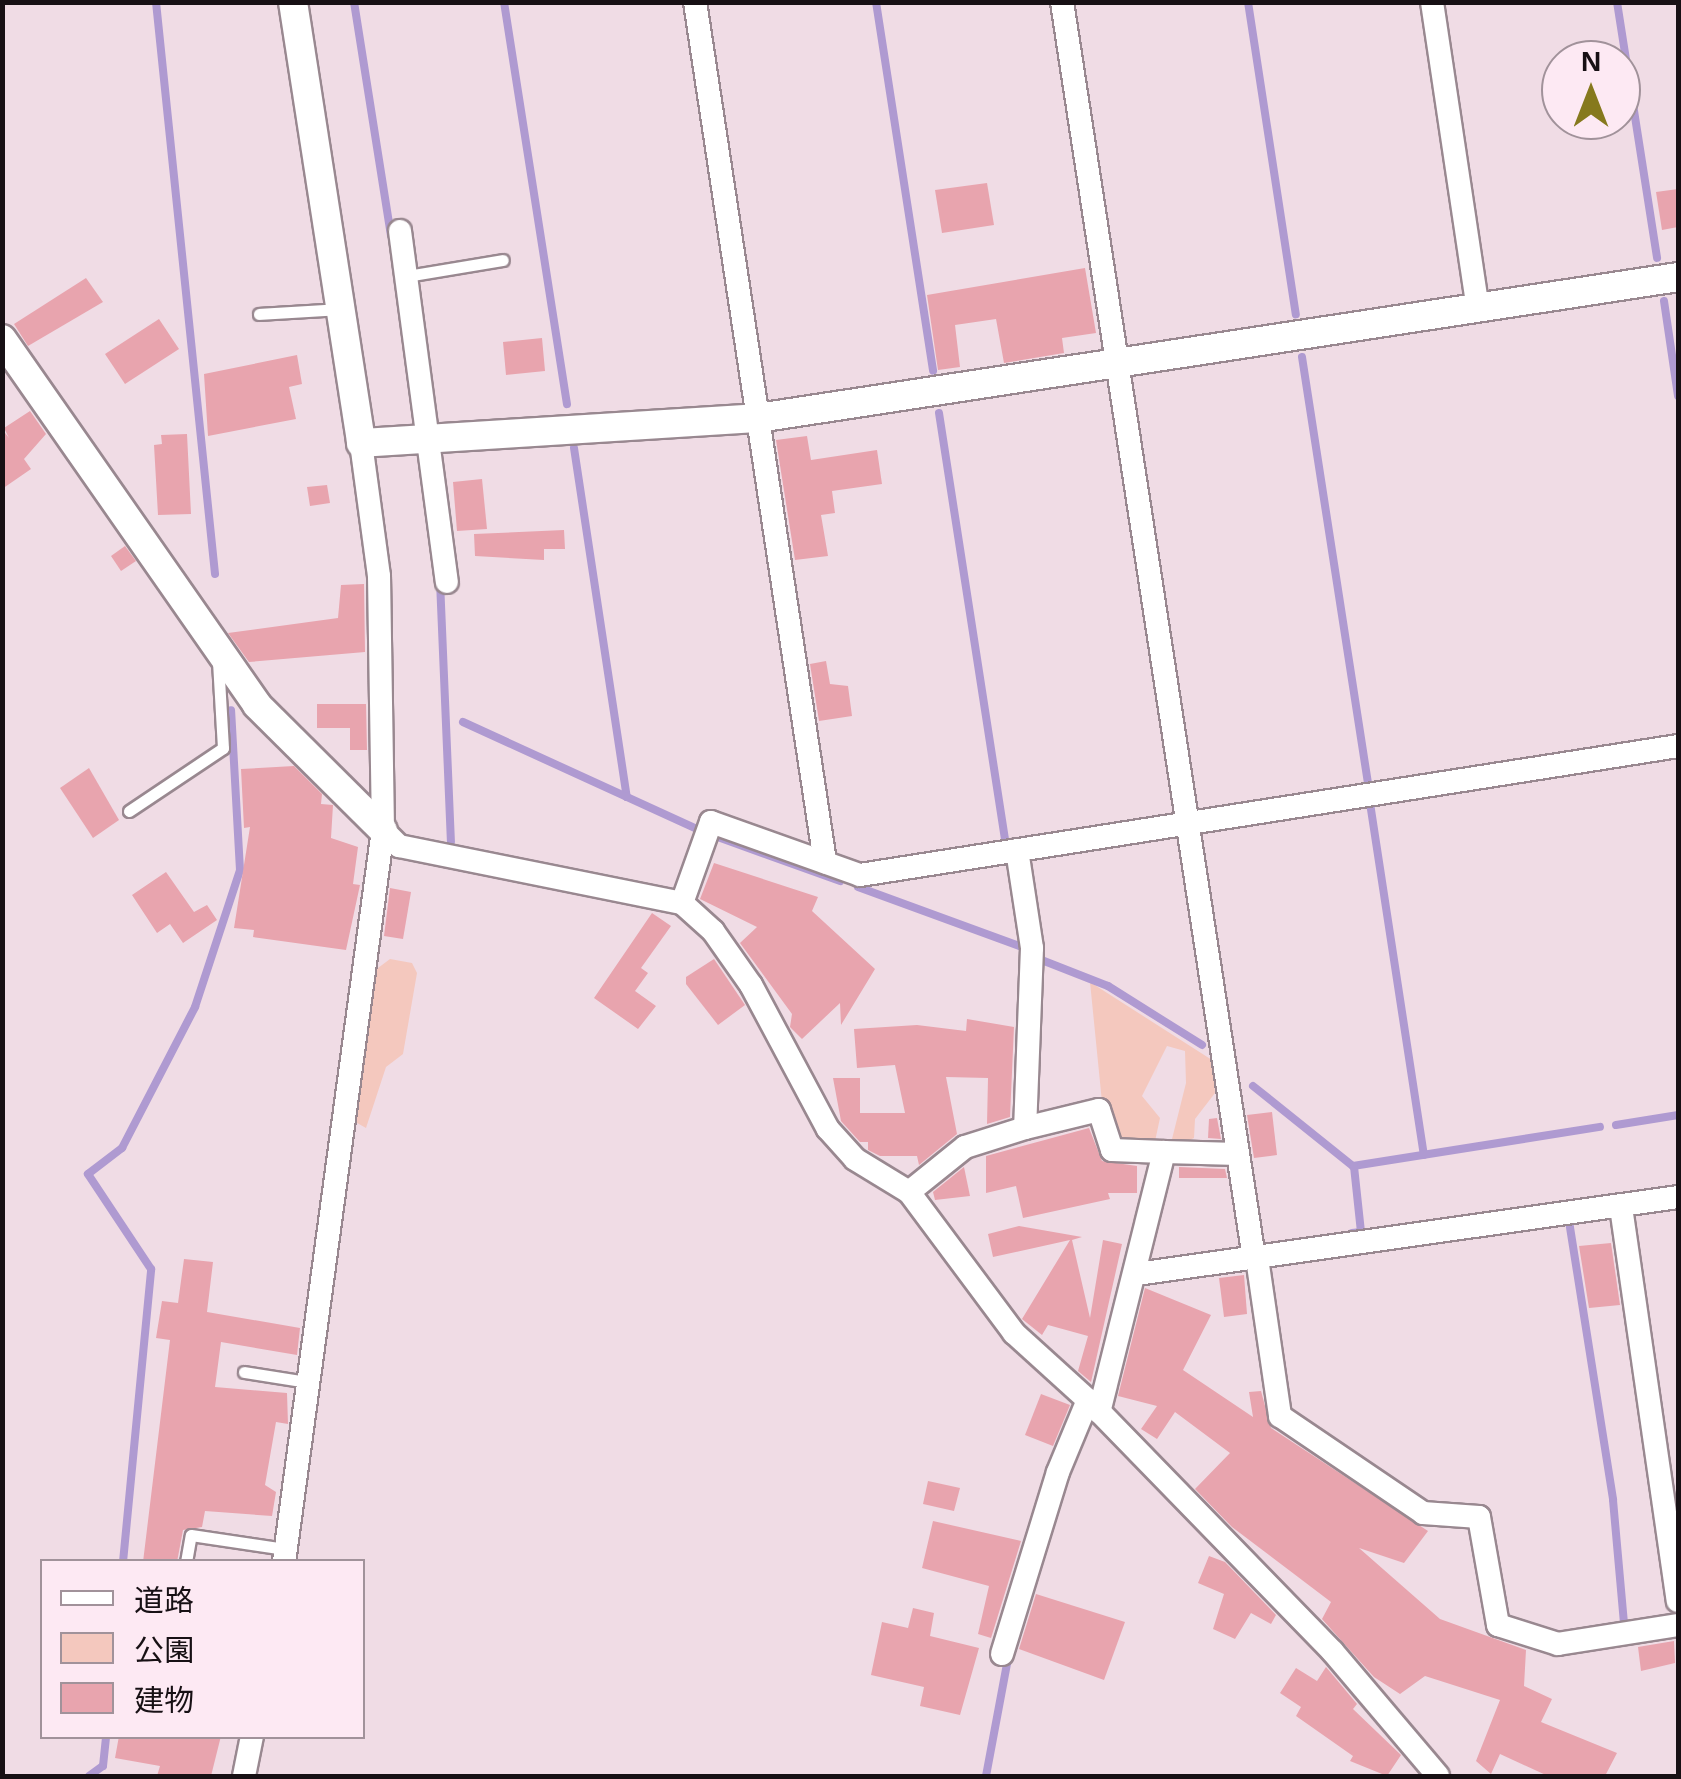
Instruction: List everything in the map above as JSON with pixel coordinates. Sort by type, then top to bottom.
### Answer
[{"type":"street","points":[[284,1555],[384,830],[379,576],[293,2]]},
{"type":"street","points":[[695,2],[825,862]]},
{"type":"street","points":[[1062,2],[1280,1416],[1423,1513],[1479,1516],[1498,1625],[1558,1644],[1678,1625]]},
{"type":"street","points":[[1432,2],[1478,309]]},
{"type":"street","points":[[400,232],[432,438],[447,582]]},
{"type":"street","points":[[361,443],[758,418],[1678,277]]},
{"type":"street","points":[[2,339],[258,705],[398,846],[682,903],[712,931],[751,985],[828,1129],[856,1159],[908,1192],[1014,1333],[1094,1406],[1333,1652],[1438,1776]]},
{"type":"street","points":[[682,903],[710,822],[860,875],[1678,746]]},
{"type":"street","points":[[1017,850],[1032,948],[1025,1128]]},
{"type":"street","points":[[908,1192],[965,1147],[1099,1110],[1112,1150],[1238,1154]]},
{"type":"street","points":[[1002,1654],[1058,1472],[1094,1406],[1137,1274],[1164,1152]]},
{"type":"street","points":[[1137,1274],[1678,1197]]},
{"type":"street","points":[[1621,1207],[1678,1601]]},
{"type":"street","points":[[244,1776],[251,1739]]},
{"type":"lane","points":[[406,276],[503,260]]},
{"type":"lane","points":[[260,314],[342,309]]},
{"type":"lane","points":[[129,811],[223,748],[218,648]]},
{"type":"lane","points":[[244,1372],[308,1382]]},
{"type":"lane","points":[[187,1559],[191,1535],[284,1555]]},
{"type":"green space","points":[[390,959],[412,963],[417,973],[403,1054],[386,1067],[366,1128],[350,1119],[370,974]]},
{"type":"green space","points":[[1090,982],[1212,1060],[1215,1093],[1195,1119],[1194,1138],[1183,1143],[1172,1139],[1186,1083],[1185,1051],[1167,1046],[1142,1096],[1160,1118],[1154,1146],[1115,1143],[1102,1102]]},
{"type":"building","points":[[987,183],[994,225],[942,233],[935,190]]},
{"type":"building","points":[[1678,189],[1678,227],[1662,230],[1656,192]]},
{"type":"building","points":[[1085,268],[1096,333],[1062,338],[1064,353],[1004,363],[996,319],[955,325],[960,367],[938,370],[927,295]]},
{"type":"building","points":[[86,278],[103,302],[28,346],[14,324]]},
{"type":"building","points":[[159,319],[179,349],[125,384],[105,354]]},
{"type":"building","points":[[542,338],[545,371],[506,375],[503,342]]},
{"type":"building","points":[[297,355],[302,384],[289,387],[296,419],[208,436],[204,374]]},
{"type":"building","points":[[30,411],[46,434],[24,459],[31,469],[2,489],[2,429],[9,438],[4,428]]},
{"type":"building","points":[[187,434],[191,514],[158,515],[154,445],[162,444],[161,435]]},
{"type":"building","points":[[807,436],[811,460],[877,450],[882,484],[832,491],[835,513],[821,515],[828,556],[795,560],[776,440]]},
{"type":"building","points":[[482,479],[487,529],[457,531],[453,482]]},
{"type":"building","points":[[327,485],[330,503],[310,506],[307,487]]},
{"type":"building","points":[[564,530],[565,549],[544,549],[544,560],[475,556],[474,534]]},
{"type":"building","points":[[125,546],[136,561],[121,571],[111,556]]},
{"type":"building","points":[[364,584],[365,652],[249,662],[228,633],[338,618],[341,585]]},
{"type":"building","points":[[826,661],[830,684],[848,686],[852,716],[819,721],[810,664]]},
{"type":"building","points":[[317,704],[366,704],[367,750],[350,750],[350,728],[317,728]]},
{"type":"building","points":[[294,766],[322,794],[321,804],[333,805],[331,838],[358,847],[353,884],[360,885],[346,950],[253,937],[254,930],[234,928],[250,827],[244,828],[241,769]]},
{"type":"building","points":[[89,768],[119,820],[93,838],[60,788]]},
{"type":"building","points":[[714,863],[818,897],[812,911],[875,969],[841,1025],[840,1003],[802,1039],[790,1027],[792,1014],[740,943],[757,927],[700,899]]},
{"type":"building","points":[[166,872],[194,912],[207,905],[217,920],[183,943],[170,924],[157,933],[132,895]]},
{"type":"building","points":[[390,888],[411,892],[403,939],[384,936]]},
{"type":"building","points":[[652,913],[671,926],[641,968],[648,973],[635,991],[656,1006],[638,1029],[594,998]]},
{"type":"building","points":[[714,959],[745,1005],[718,1025],[686,984],[686,977]]},
{"type":"building","points":[[967,1019],[1014,1027],[1010,1117],[987,1124],[988,1078],[946,1077],[957,1134],[919,1165],[917,1156],[880,1156],[868,1150],[868,1142],[860,1142],[841,1121],[833,1078],[860,1078],[860,1113],[905,1113],[895,1065],[857,1068],[854,1029],[917,1025],[966,1031]]},
{"type":"building","points":[[1272,1112],[1277,1155],[1254,1158],[1247,1115]]},
{"type":"building","points":[[1217,1118],[1221,1139],[1208,1138],[1209,1119]]},
{"type":"building","points":[[1089,1128],[1102,1161],[1137,1166],[1137,1193],[1108,1193],[1110,1199],[1023,1218],[1016,1186],[986,1193],[986,1156]]},
{"type":"building","points":[[964,1167],[970,1196],[935,1200],[933,1192]]},
{"type":"building","points":[[1179,1167],[1225,1169],[1227,1178],[1179,1178]]},
{"type":"building","points":[[1019,1226],[1082,1237],[1072,1240],[1090,1318],[1103,1240],[1122,1244],[1091,1382],[1078,1371],[1088,1336],[1048,1325],[1042,1335],[1022,1319],[1070,1240],[993,1257],[988,1234]]},
{"type":"building","points":[[1611,1243],[1620,1305],[1589,1308],[1579,1246]]},
{"type":"building","points":[[184,1259],[213,1262],[207,1312],[300,1328],[297,1355],[221,1342],[215,1387],[287,1393],[288,1424],[276,1422],[265,1485],[276,1492],[272,1516],[205,1511],[202,1527],[183,1530],[178,1559],[143,1559],[170,1340],[156,1338],[162,1301],[178,1303]]},
{"type":"building","points":[[1244,1275],[1247,1314],[1224,1317],[1219,1278]]},
{"type":"building","points":[[1145,1288],[1211,1315],[1183,1370],[1253,1417],[1249,1392],[1261,1391],[1271,1428],[1428,1531],[1404,1563],[1359,1548],[1440,1619],[1526,1650],[1524,1686],[1552,1699],[1541,1722],[1617,1753],[1605,1776],[1548,1776],[1500,1754],[1491,1774],[1476,1761],[1500,1700],[1425,1676],[1400,1694],[1374,1677],[1322,1619],[1331,1602],[1232,1527],[1195,1489],[1230,1453],[1175,1412],[1157,1439],[1141,1429],[1157,1406],[1118,1396]]},
{"type":"building","points":[[1041,1394],[1070,1405],[1053,1446],[1025,1435]]},
{"type":"building","points":[[928,1481],[960,1488],[954,1511],[923,1504]]},
{"type":"building","points":[[933,1521],[1021,1541],[991,1638],[978,1634],[989,1586],[922,1568]]},
{"type":"building","points":[[1209,1556],[1225,1562],[1276,1615],[1271,1624],[1251,1613],[1235,1639],[1213,1629],[1224,1594],[1198,1583]]},
{"type":"building","points":[[1036,1594],[1125,1622],[1104,1680],[1019,1649]]},
{"type":"building","points":[[913,1608],[934,1613],[930,1636],[979,1648],[960,1715],[920,1706],[924,1687],[871,1675],[882,1622],[908,1628]]},
{"type":"building","points":[[1674,1641],[1675,1663],[1641,1671],[1638,1647]]},
{"type":"building","points":[[1326,1667],[1357,1704],[1353,1709],[1401,1755],[1387,1776],[1350,1761],[1353,1756],[1296,1716],[1301,1707],[1280,1693],[1296,1668],[1317,1681]]},
{"type":"building","points":[[118,1739],[220,1739],[211,1776],[157,1776],[160,1766],[115,1758]]},
{"type":"waterway","points":[[156,2],[215,574]]},
{"type":"waterway","points":[[354,2],[391,235]]},
{"type":"waterway","points":[[504,2],[567,404]]},
{"type":"waterway","points":[[876,2],[933,371]]},
{"type":"waterway","points":[[1248,2],[1296,314]]},
{"type":"waterway","points":[[1617,2],[1657,258]]},
{"type":"waterway","points":[[1664,301],[1678,396]]},
{"type":"waterway","points":[[1302,357],[1368,785]]},
{"type":"waterway","points":[[939,413],[1005,841]]},
{"type":"waterway","points":[[574,448],[627,797]]},
{"type":"waterway","points":[[440,581],[451,842]]},
{"type":"waterway","points":[[123,1559],[151,1269],[88,1174],[122,1148],[195,1007],[240,870],[231,710]]},
{"type":"waterway","points":[[463,722],[697,829]]},
{"type":"waterway","points":[[1370,803],[1424,1155]]},
{"type":"waterway","points":[[715,836],[840,881]]},
{"type":"waterway","points":[[858,887],[1022,947]]},
{"type":"waterway","points":[[1039,959],[1108,986],[1202,1045]]},
{"type":"waterway","points":[[1253,1086],[1353,1166],[1600,1127]]},
{"type":"waterway","points":[[1616,1125],[1678,1115]]},
{"type":"waterway","points":[[1352,1233],[1361,1232],[1354,1166]]},
{"type":"waterway","points":[[1569,1221],[1613,1500],[1624,1623]]},
{"type":"waterway","points":[[986,1776],[1008,1658]]},
{"type":"waterway","points":[[89,1776],[103,1766],[106,1739]]}]
